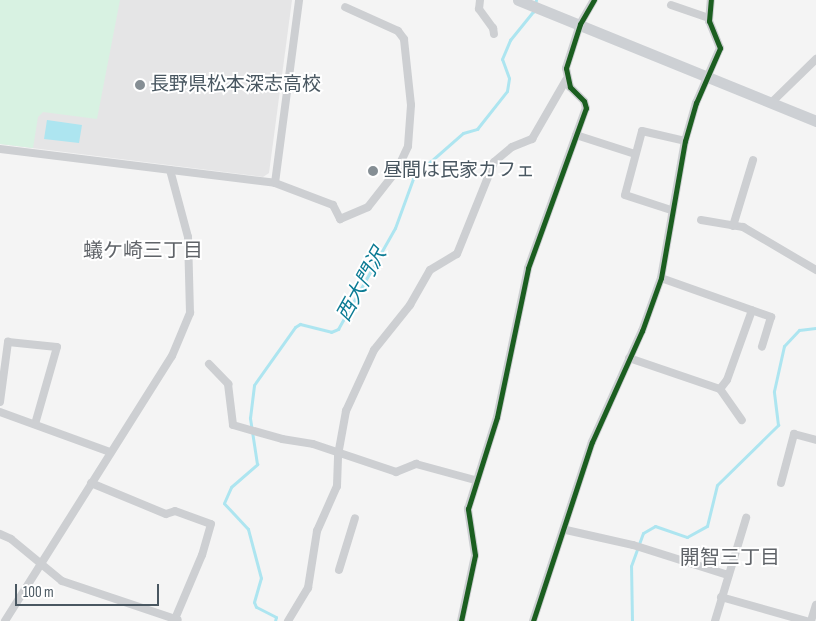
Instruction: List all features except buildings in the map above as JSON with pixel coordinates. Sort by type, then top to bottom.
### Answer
[{"type":"street","points":[[275,182],[300,0]]},
{"type":"street","points":[[480,0],[479,9],[493,28],[494,34]]},
{"type":"street","points":[[518,0],[816,121]]},
{"type":"street","points":[[288,621],[308,588],[317,531],[337,486],[338,455],[346,410],[374,350],[410,305],[430,270],[457,254],[494,162],[512,147],[532,139],[566,80],[566,68],[580,24],[594,0]]},
{"type":"street","points":[[533,621],[560,535],[566,530],[592,442],[629,358],[661,278],[685,142],[696,103],[720,48],[709,18],[711,0]]},
{"type":"street","points":[[671,6],[709,18]]},
{"type":"street","points":[[0,149],[275,182],[333,205],[340,219],[368,207],[396,170],[408,146],[411,105],[404,39],[398,31],[346,7]]},
{"type":"street","points":[[772,102],[816,59]]},
{"type":"street","points":[[461,621],[475,555],[467,520],[475,480],[497,417],[528,268],[586,108],[566,80]]},
{"type":"street","points":[[672,210],[625,195],[642,131],[685,142]]},
{"type":"street","points":[[576,135],[635,154]]},
{"type":"street","points":[[733,226],[753,160]]},
{"type":"street","points":[[5,621],[172,356],[190,313],[188,237],[170,170]]},
{"type":"street","points":[[701,220],[743,227],[816,270]]},
{"type":"street","points":[[661,278],[772,317],[762,347]]},
{"type":"street","points":[[720,389],[727,380],[752,310]]},
{"type":"street","points":[[0,402],[8,342],[57,347],[35,424]]},
{"type":"street","points":[[629,358],[720,389],[742,420]]},
{"type":"street","points":[[209,364],[228,384],[233,424],[282,439],[313,444],[338,455],[396,472],[416,464],[475,480]]},
{"type":"street","points":[[0,412],[110,452]]},
{"type":"street","points":[[781,483],[794,434],[816,440]]},
{"type":"street","points":[[0,534],[41,562],[62,581],[177,620],[202,555],[211,524],[175,512],[166,514],[91,483]]},
{"type":"street","points":[[339,570],[355,518]]},
{"type":"street","points":[[715,621],[746,518]]},
{"type":"street","points":[[566,530],[633,545],[728,575]]},
{"type":"street","points":[[721,597],[806,621]]},
{"type":"street","points":[[811,621],[816,605]]},
{"type":"shaded area","name":"長野県松本深志高校","points":[[0,0],[292,0],[269,173],[263,177],[0,144]]},
{"type":"green space","points":[[0,0],[120,0],[97,119],[43,112],[38,117],[33,148],[0,144]]},
{"type":"water","points":[[47,120],[82,125],[79,143],[44,139]]},
{"type":"waterway","name":"西大門沢","points":[[275,621],[276,617],[256,607],[254,602],[261,578],[248,529],[224,503],[231,487],[257,464],[250,418],[254,385],[295,327],[300,324],[331,332],[338,329],[395,228],[414,176],[463,133],[477,129],[507,91],[509,78],[502,59],[510,40],[533,12],[536,0]]},
{"type":"waterway","points":[[632,621],[631,566],[643,533],[655,526],[687,537],[707,526],[717,485],[778,425],[774,391],[784,346],[799,330],[816,328]]},
{"type":"cycle path","points":[[461,621],[475,555],[468,509],[497,417],[528,268],[586,108],[584,101],[570,87],[566,68],[580,24],[594,0]]},
{"type":"cycle path","points":[[533,621],[592,442],[642,331],[661,278],[685,141],[696,103],[720,48],[709,21],[711,0]]},
{"type":"place","name":"長野県松本深志高校","points":[[140,85]]},
{"type":"place","name":"昼間は民家カフェ","points":[[373,171]]},
{"type":"district","name":"蟻ケ崎三丁目","points":[[143,251]]},
{"type":"district","name":"開智三丁目","points":[[730,558]]}]
